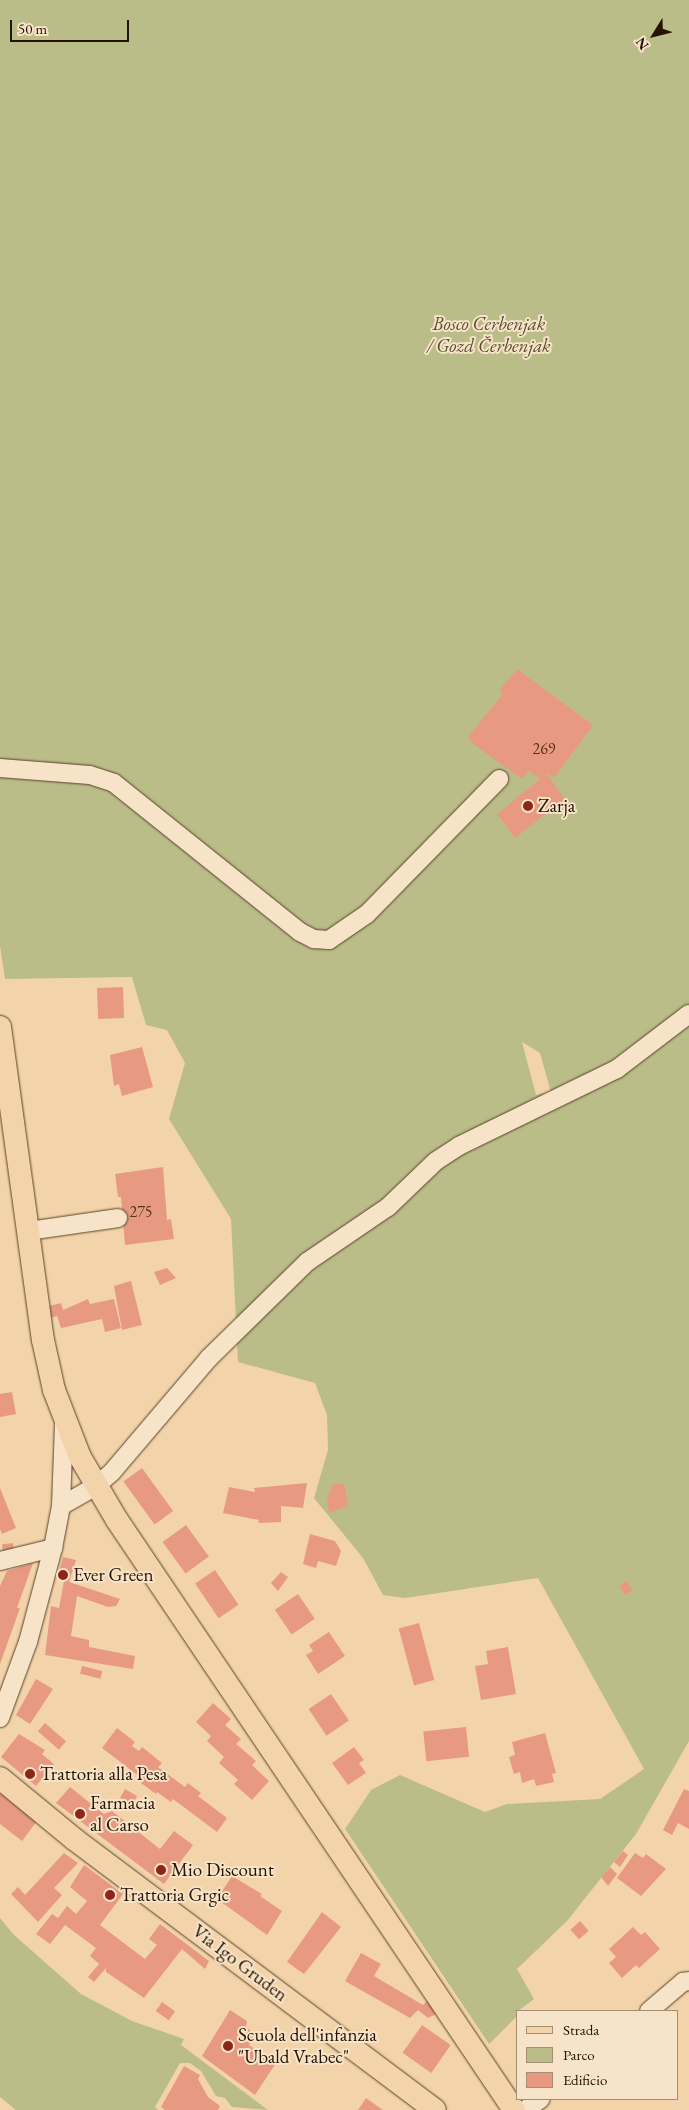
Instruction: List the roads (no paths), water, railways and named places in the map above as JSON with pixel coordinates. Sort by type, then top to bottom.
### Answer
[{"type":"main road","points":[[0,1027],[43,1340],[64,1421],[96,1486],[514,2110]]},
{"type":"main road","name":"Via Igo Gruden","points":[[0,1778],[74,1839],[430,2109]]},
{"type":"street","points":[[0,768],[90,775],[114,784],[300,932],[314,939],[329,940],[367,914],[499,779]]},
{"type":"street","points":[[61,1506],[96,1486],[112,1472],[210,1358],[306,1262],[388,1206],[436,1161],[486,1130],[549,1104],[617,1069],[689,1014]]},
{"type":"street","points":[[28,1231],[118,1218]]},
{"type":"street","points":[[0,1718],[28,1642],[53,1548],[61,1506],[64,1421]]},
{"type":"street","points":[[0,1562],[53,1548]]},
{"type":"street","points":[[650,2010],[683,1982],[689,1981]]},
{"type":"street","points":[[525,2110],[540,2100]]},
{"type":"place","name":"Zarja","points":[[528,806]]},
{"type":"place","name":"Ever Green","points":[[63,1575]]},
{"type":"place","name":"Trattoria alla Pesa","points":[[30,1774]]},
{"type":"place","name":"Farmacia al Carso","points":[[80,1814]]},
{"type":"place","name":"Mio Discount","points":[[161,1870]]},
{"type":"place","name":"Trattoria Grgic","points":[[110,1895]]},
{"type":"place","name":"Scuola dell'infanzia \"Ubald Vrabec\"","points":[[228,2046]]},
{"type":"park label","name":"Bosco Cerbenjak / Gozd Čerbenjak","points":[[489,335]]}]
